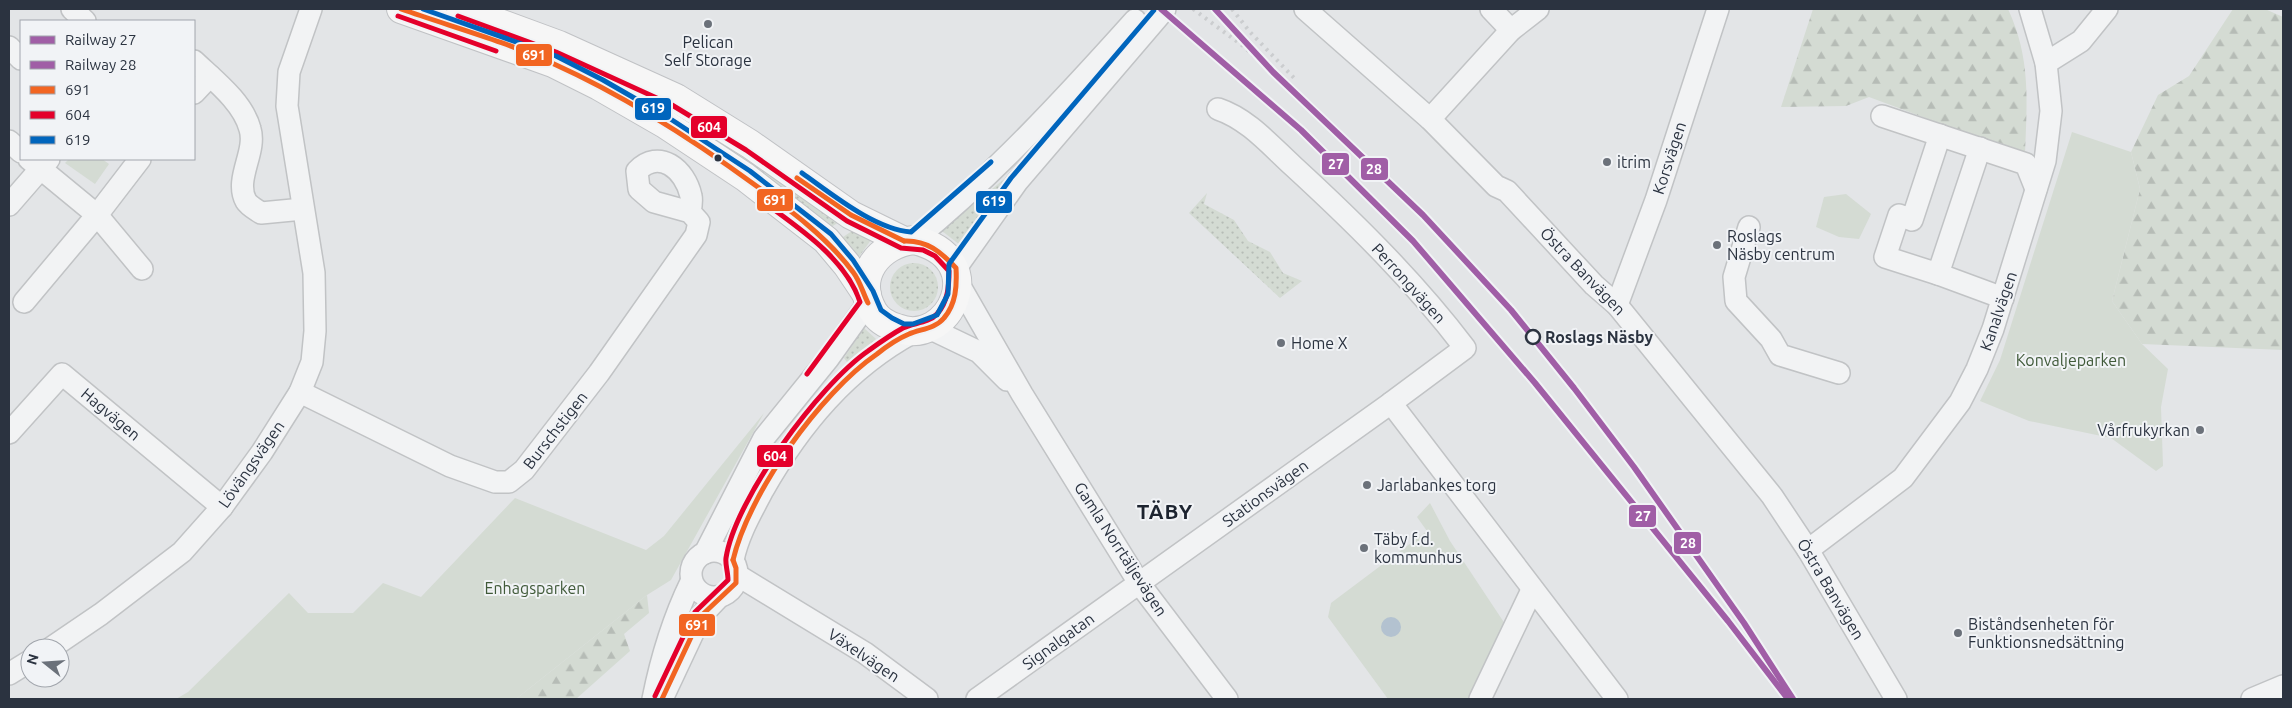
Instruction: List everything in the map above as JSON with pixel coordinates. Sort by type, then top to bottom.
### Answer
[{"type":"main road","points":[[401,9],[553,63],[599,86],[666,124],[745,177],[826,240],[847,265],[868,299],[875,315],[888,325],[902,331],[922,330],[943,320],[956,296],[957,274],[940,250],[926,243],[909,241],[851,215],[750,144],[676,98],[559,45],[461,9]]},
{"type":"main road","points":[[868,299],[868,274],[875,259],[889,246],[909,241]]},
{"type":"street","points":[[72,9],[85,20]]},
{"type":"street","name":"Lövängsvägen","points":[[66,638],[101,614],[182,552],[222,507],[262,452],[300,392],[312,362],[315,331],[314,273],[287,106],[289,72],[311,9]]},
{"type":"street","points":[[957,274],[1017,182],[1124,43],[1145,9]]},
{"type":"street","points":[[909,241],[970,193],[1124,43],[1165,9]]},
{"type":"street","name":"Östra Banvägen","points":[[1305,9],[1430,119],[1496,186],[1508,191],[1594,284],[1617,305],[1766,488],[1808,550],[1896,699]]},
{"type":"street","points":[[1491,9],[1511,30]]},
{"type":"street","points":[[1430,119],[1511,30],[1538,9]]},
{"type":"street","name":"Korsvägen","points":[[1617,305],[1656,200],[1718,9]]},
{"type":"street","name":"Kanalvägen","points":[[1808,550],[1903,478],[1927,449],[1960,402],[1977,369],[2003,298],[2045,161],[2051,111],[2046,63],[2030,9]]},
{"type":"street","points":[[2046,63],[2081,41],[2108,9]]},
{"type":"street","points":[[9,47],[20,58]]},
{"type":"street","points":[[195,62],[237,104],[250,129],[252,142],[243,181],[247,203],[261,213],[303,209]]},
{"type":"street","points":[[195,92],[210,76]]},
{"type":"street","name":"Perrongvägen","points":[[1218,109],[1243,121],[1340,209],[1431,303],[1465,348],[1391,403]]},
{"type":"street","points":[[1882,116],[2026,164],[2036,189]]},
{"type":"street","points":[[1940,135],[1912,220],[1898,215],[1885,257],[2003,298]]},
{"type":"street","points":[[9,141],[20,151]]},
{"type":"street","points":[[1938,274],[1980,148]]},
{"type":"street","points":[[24,302],[97,215],[139,160]]},
{"type":"street","points":[[9,205],[39,162],[97,215],[142,269]]},
{"type":"street","name":"Burschstigen","points":[[300,392],[450,466],[495,482],[509,482],[524,470],[599,373],[660,289],[696,235],[699,222],[690,212]]},
{"type":"street","points":[[1749,227],[1734,277],[1736,301],[1771,339],[1780,355],[1839,373]]},
{"type":"street","name":"Gamla Norrtäljevägen","points":[[957,274],[1022,394],[1139,583],[1227,699]]},
{"type":"street","points":[[653,699],[658,673],[680,606],[692,582],[694,564],[705,553],[764,438],[828,360],[868,299]]},
{"type":"street","points":[[662,699],[701,616],[736,583],[735,568],[743,526],[784,453],[815,412],[846,379],[889,345],[922,330]]},
{"type":"street","name":"Gamla Norrtäljevägen","points":[[922,330],[979,352],[1022,394]]},
{"type":"street","name":"Hagvägen","points":[[9,433],[62,374],[222,507]]},
{"type":"street","points":[[1391,403],[1617,699]]},
{"type":"street","name":"Stationsvägen","points":[[1139,583],[1391,403]]},
{"type":"street","points":[[705,553],[720,552],[735,568],[800,614]]},
{"type":"street","points":[[692,582],[705,595],[723,595],[800,614]]},
{"type":"street","name":"Signalgatan","points":[[977,699],[1139,583]]},
{"type":"street","points":[[1480,699],[1532,590]]},
{"type":"street","name":"Växelvägen","points":[[800,614],[865,653],[927,699]]},
{"type":"street","points":[[9,674],[20,668]]},
{"type":"street","points":[[2252,699],[2283,686]]},
{"type":"green space","points":[[1813,9],[2008,9],[2021,45],[2026,80],[2025,155],[1869,97],[1846,106],[1781,107]]},
{"type":"green space","points":[[2233,9],[2265,9],[2283,17],[2283,350],[2142,344],[2112,301],[2140,189],[2131,152],[2158,95],[2189,76]]},
{"type":"green space","points":[[681,114],[841,221],[831,227],[681,116]]},
{"type":"green space","name":"Konvaljeparken","points":[[2072,132],[2131,152],[2140,189],[2112,301],[2142,344],[2168,369],[2161,407],[2163,466],[2156,471],[2111,438],[2029,421],[1980,401],[2000,360]]},
{"type":"green space","points":[[68,160],[103,160],[109,164],[95,184],[65,163]]},
{"type":"green space","points":[[1004,179],[960,245],[942,231]]},
{"type":"green space","points":[[1207,193],[1204,204],[1234,220],[1248,241],[1270,252],[1283,273],[1302,281],[1280,298],[1189,213]]},
{"type":"green space","points":[[1846,194],[1871,214],[1859,239],[1839,237],[1816,227],[1824,197]]},
{"type":"green space","points":[[855,229],[871,240],[858,258],[840,239]]},
{"type":"green space","points":[[914,263],[923,265],[931,270],[936,278],[938,287],[936,296],[931,304],[923,309],[914,311],[905,309],[897,304],[892,296],[890,287],[892,278],[897,270],[905,265]]},
{"type":"green space","points":[[864,328],[876,339],[847,362],[844,358]]},
{"type":"green space","name":"Enhagsparken","points":[[764,413],[671,580],[647,595],[516,699],[176,699],[188,692],[289,593],[308,613],[353,613],[383,583],[421,597],[515,498],[646,550],[664,536]]},
{"type":"green space","points":[[1430,503],[1450,541],[1507,627],[1468,699],[1388,699],[1328,617],[1331,603],[1427,531],[1417,517]]},
{"type":"green space","points":[[647,595],[649,613],[624,634],[630,651],[576,699],[516,699]]},
{"type":"water","points":[[1391,617],[1398,620],[1401,627],[1398,634],[1391,637],[1384,634],[1381,627],[1384,620]]},
{"type":"railway","points":[[1193,9],[1243,46],[1289,86]]},
{"type":"railway","points":[[1232,9],[1250,32],[1295,79]]},
{"type":"rail line","name":"27","points":[[1161,9],[1301,130],[1413,241],[1535,383],[1728,621],[1788,699]]},
{"type":"rail line","name":"28","points":[[1215,9],[1273,72],[1423,215],[1511,310],[1634,467],[1744,623],[1793,699]]},
{"type":"transit line","name":"691","points":[[401,9],[498,41],[554,64],[658,119],[795,214],[843,259],[860,283],[868,303]]},
{"type":"transit line","name":"619","points":[[423,9],[556,56],[603,80],[669,118],[750,171],[831,234],[853,260],[873,291],[881,310],[904,324],[913,324],[937,315],[948,294],[949,264],[1011,178],[1155,9]]},
{"type":"transit line","name":"604","points":[[398,16],[496,51]]},
{"type":"transit line","name":"604","points":[[458,16],[556,52],[672,105],[746,150],[847,221],[901,248],[923,250],[935,256],[949,271],[946,299],[937,314],[930,319],[907,326],[894,333],[848,367],[826,389],[782,445],[745,506],[733,534],[726,558],[728,580],[695,612],[655,696]]},
{"type":"transit line","name":"619","points":[[802,173],[868,218],[911,232],[991,162]]},
{"type":"transit line","name":"691","points":[[797,178],[851,215],[904,241]]},
{"type":"transit line","name":"604","points":[[773,209],[812,238],[835,261],[846,274],[860,302],[807,374]]},
{"type":"transit line","name":"691","points":[[733,560],[741,534],[754,505],[771,476],[790,446],[833,393],[855,371],[888,345],[909,334],[940,322],[948,313],[955,294],[956,268],[933,248],[912,241],[904,241]]},
{"type":"transit line","name":"691","points":[[662,699],[701,616],[736,583],[736,568],[733,560]]},
{"type":"place","name":"Pelican Self Storage","points":[[708,24]]},
{"type":"place","name":"itrim","points":[[1607,162]]},
{"type":"place","name":"Roslags Näsby centrum","points":[[1717,245]]},
{"type":"place","name":"Roslags Näsby","points":[[1533,337]]},
{"type":"place","name":"Home X","points":[[1281,343]]},
{"type":"place","name":"Vårfrukyrkan","points":[[2200,430]]},
{"type":"place","name":"Jarlabankes torg","points":[[1367,485]]},
{"type":"place","name":"Täby f.d. kommunhus","points":[[1364,548]]},
{"type":"place","name":"Biståndsenheten för Funktionsnedsättning","points":[[1958,633]]},
{"type":"district","name":"TÄBY","points":[[1165,511]]}]
